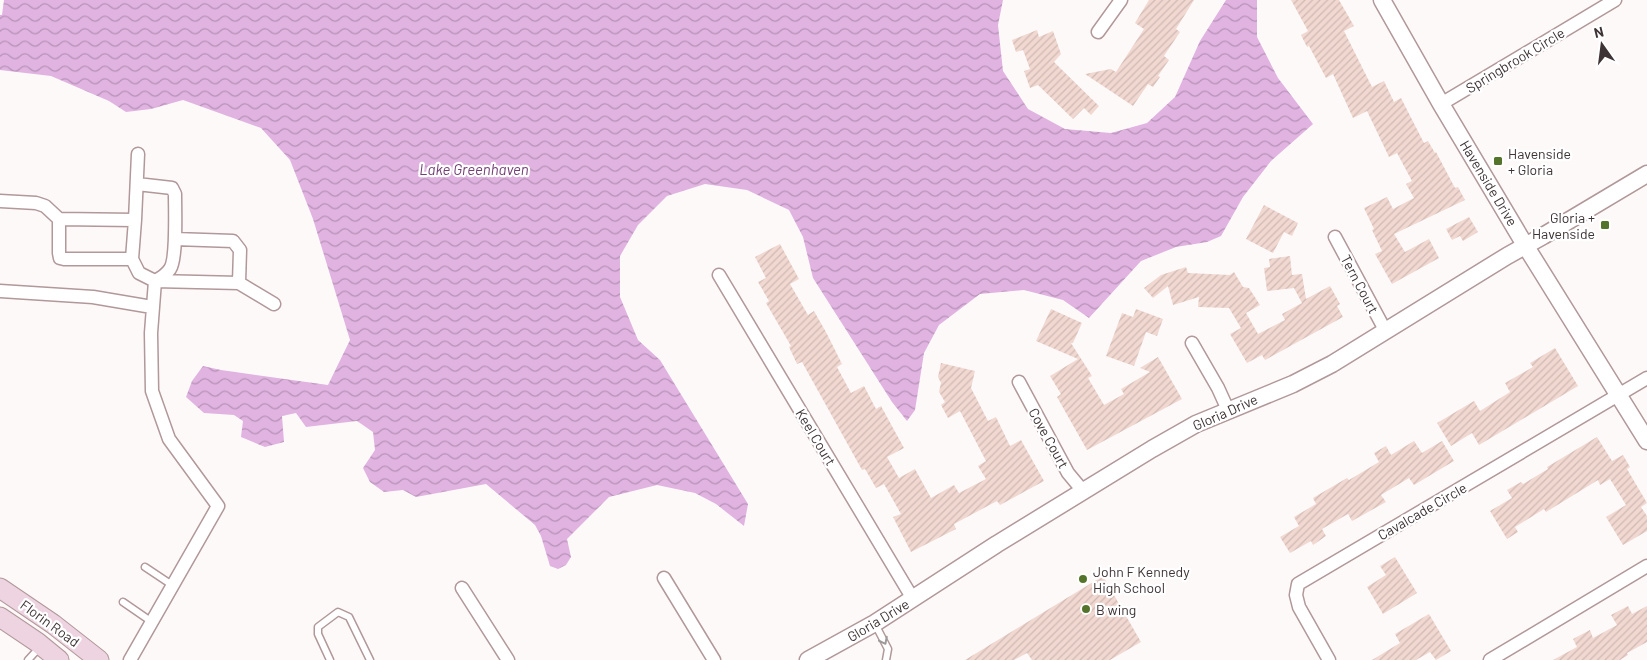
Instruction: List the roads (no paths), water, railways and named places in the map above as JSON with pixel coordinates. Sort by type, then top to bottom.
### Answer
[{"type":"main road","name":"Florin Road","points":[[0,588],[53,624],[99,660]]},
{"type":"main road","name":"Florin Road","points":[[0,617],[59,660]]},
{"type":"street","points":[[1098,32],[1121,0]]},
{"type":"street","name":"Havenside Drive","points":[[1382,0],[1525,245],[1647,441]]},
{"type":"street","name":"Springbrook Circle","points":[[1441,104],[1615,0]]},
{"type":"street","points":[[138,154],[132,259],[139,273],[155,281],[239,283],[274,304]]},
{"type":"street","name":"Gloria Drive","points":[[808,660],[875,623],[997,544],[1174,436],[1228,410],[1293,384],[1332,364],[1525,245],[1647,174]]},
{"type":"street","points":[[137,184],[172,188],[175,194],[175,239],[172,267],[164,276],[155,281]]},
{"type":"street","points":[[0,201],[36,203],[45,206],[59,219],[135,220]]},
{"type":"street","points":[[59,219],[60,258],[132,259]]},
{"type":"street","name":"Tern Court","points":[[1335,237],[1385,330]]},
{"type":"street","points":[[175,239],[233,241],[240,250],[239,283]]},
{"type":"street","name":"Keel Court","points":[[719,275],[913,599]]},
{"type":"street","points":[[130,660],[218,506],[169,439],[152,390],[151,333],[155,281]]},
{"type":"street","points":[[0,291],[93,297],[152,307]]},
{"type":"street","points":[[1192,343],[1218,388],[1228,410]]},
{"type":"street","points":[[1619,394],[1647,378]]},
{"type":"street","name":"Cove Court","points":[[1019,382],[1068,473],[1083,491]]},
{"type":"street","name":"Cavalcade Circle","points":[[1329,660],[1299,608],[1296,595],[1298,584],[1619,394]]},
{"type":"street","points":[[1490,660],[1647,566]]},
{"type":"street","points":[[664,578],[714,660]]},
{"type":"street","points":[[462,588],[508,660]]},
{"type":"lane","points":[[145,567],[172,585]]},
{"type":"lane","points":[[123,602],[152,622]]},
{"type":"lane","points":[[330,660],[318,634],[318,627],[338,612],[349,617],[370,660]]},
{"type":"lane","points":[[875,623],[888,649],[886,660]]},
{"type":"lane","points":[[28,660],[41,646]]},
{"type":"water","name":"Lake Greenhaven","points":[[4,0],[1003,0],[998,25],[1003,71],[1028,109],[1065,129],[1111,133],[1147,123],[1175,97],[1200,41],[1226,0],[1257,0],[1257,37],[1278,78],[1313,124],[1271,161],[1243,197],[1221,236],[1207,242],[1176,247],[1141,261],[1089,318],[1063,300],[1024,290],[980,294],[939,325],[924,353],[915,410],[907,421],[892,402],[813,278],[803,237],[789,210],[747,190],[705,184],[667,196],[638,225],[620,256],[620,297],[638,340],[660,360],[748,504],[744,526],[716,504],[695,493],[657,485],[609,497],[567,539],[571,557],[566,565],[558,569],[550,566],[541,536],[535,525],[486,484],[416,497],[403,490],[384,492],[370,482],[363,468],[375,450],[373,432],[357,421],[306,427],[296,413],[282,416],[284,442],[265,447],[241,437],[243,421],[234,415],[204,413],[186,397],[192,381],[203,366],[328,385],[350,340],[313,219],[290,160],[261,128],[183,100],[151,109],[126,112],[109,101],[51,76],[0,70],[0,15],[2,15]]},
{"type":"place","name":"Havenside + Gloria","points":[[1498,161]]},
{"type":"place","name":"Gloria + Havenside","points":[[1605,225]]},
{"type":"place","name":"John F Kennedy High School","points":[[1083,579]]},
{"type":"place","name":"B wing","points":[[1086,609]]}]
